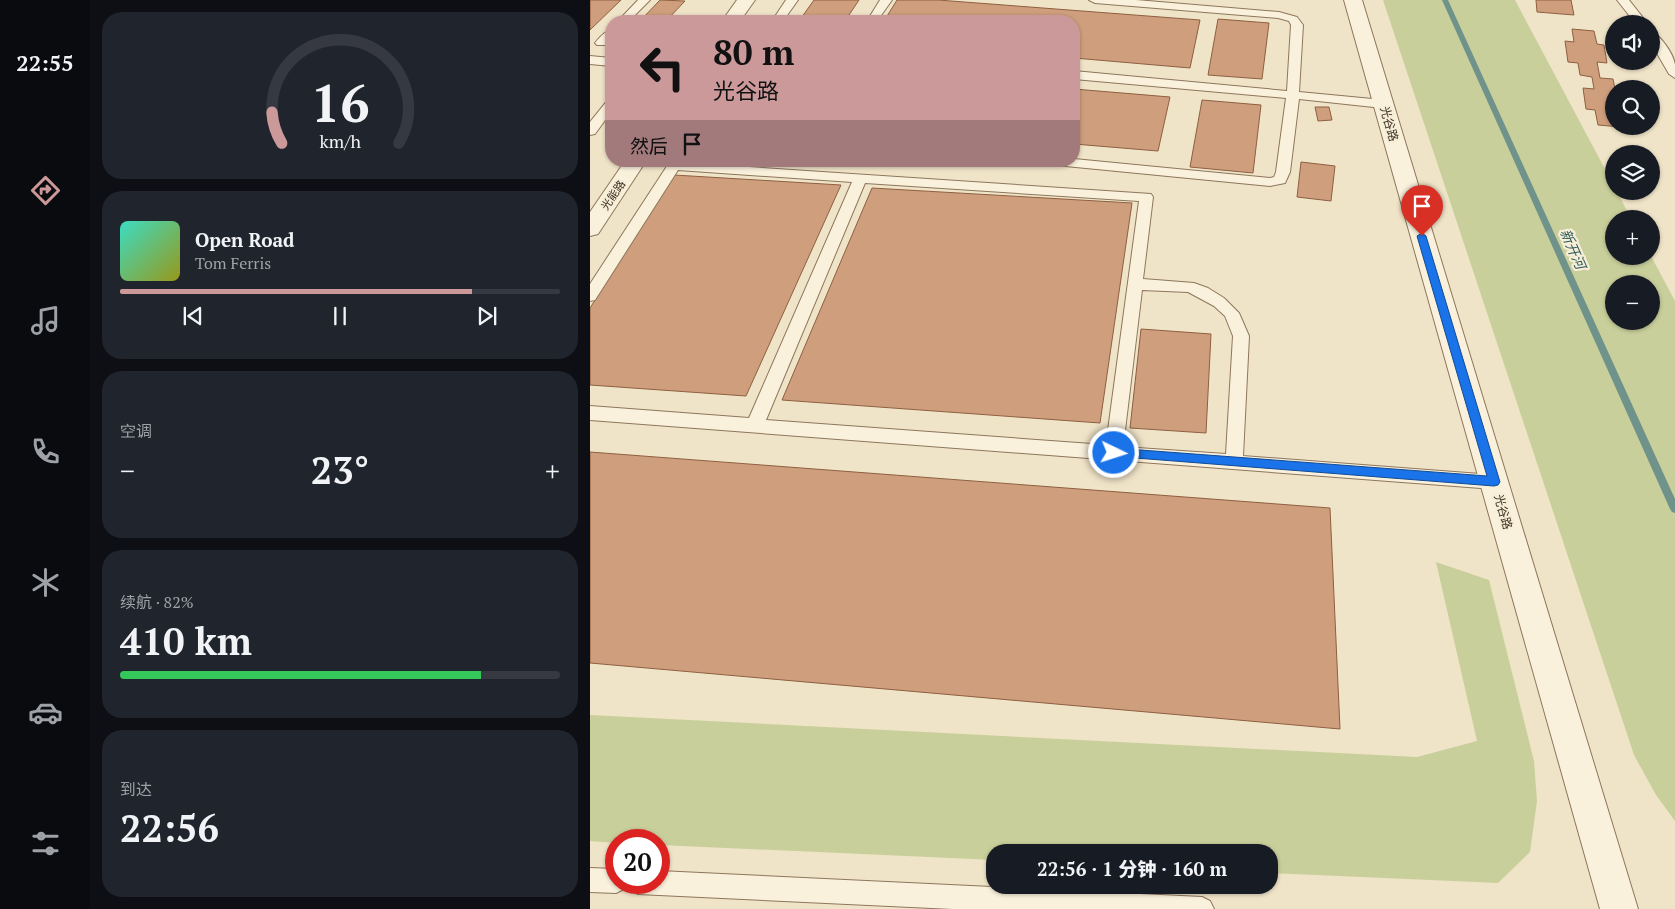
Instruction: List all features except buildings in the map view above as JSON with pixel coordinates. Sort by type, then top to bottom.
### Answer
[{"type":"street","points":[[735,15],[746,0]]},
{"type":"street","name":"光谷路","points":[[1353,0],[1619,909]]},
{"type":"street","name":"光能路","points":[[590,229],[632,167]]},
{"type":"lane","points":[[629,15],[644,0]]},
{"type":"lane","points":[[781,15],[792,0]]},
{"type":"lane","points":[[876,15],[886,0]]},
{"type":"lane","points":[[1080,164],[1254,181],[1270,182],[1280,180],[1284,172],[1293,95],[1297,25],[1293,19],[1279,15],[1095,0]]},
{"type":"lane","points":[[1623,0],[1635,15]]},
{"type":"lane","points":[[601,43],[605,39]]},
{"type":"lane","points":[[1660,46],[1675,74]]},
{"type":"lane","points":[[590,60],[605,61]]},
{"type":"lane","points":[[1080,76],[1383,104]]},
{"type":"lane","points":[[590,131],[605,112]]},
{"type":"lane","points":[[590,296],[673,167]]},
{"type":"lane","points":[[690,167],[1146,197],[1114,453]]},
{"type":"lane","points":[[755,425],[860,178]]},
{"type":"lane","points":[[1135,284],[1189,287],[1203,292],[1219,302],[1231,313],[1241,336],[1234,462]]},
{"type":"lane","points":[[590,413],[1494,482]]},
{"type":"lane","points":[[590,880],[605,881]]},
{"type":"lane","points":[[670,884],[1202,909]]},
{"type":"green space","points":[[1383,0],[1515,0],[1605,169],[1605,200],[1622,200],[1626,210],[1605,210],[1605,265],[1656,265],[1675,301],[1675,821],[1656,795],[1634,755]]},
{"type":"green space","points":[[1436,562],[1489,580],[1534,761],[1537,801],[1530,852],[1498,883],[1278,873],[1278,844],[986,844],[986,860],[670,845],[670,829],[605,829],[605,842],[590,841],[590,715],[1417,757],[1477,741]]},
{"type":"waterway","name":"新开河","points":[[1445,0],[1675,509]]},
{"type":"route","points":[[1114,453],[1494,482],[1422,236]]}]
